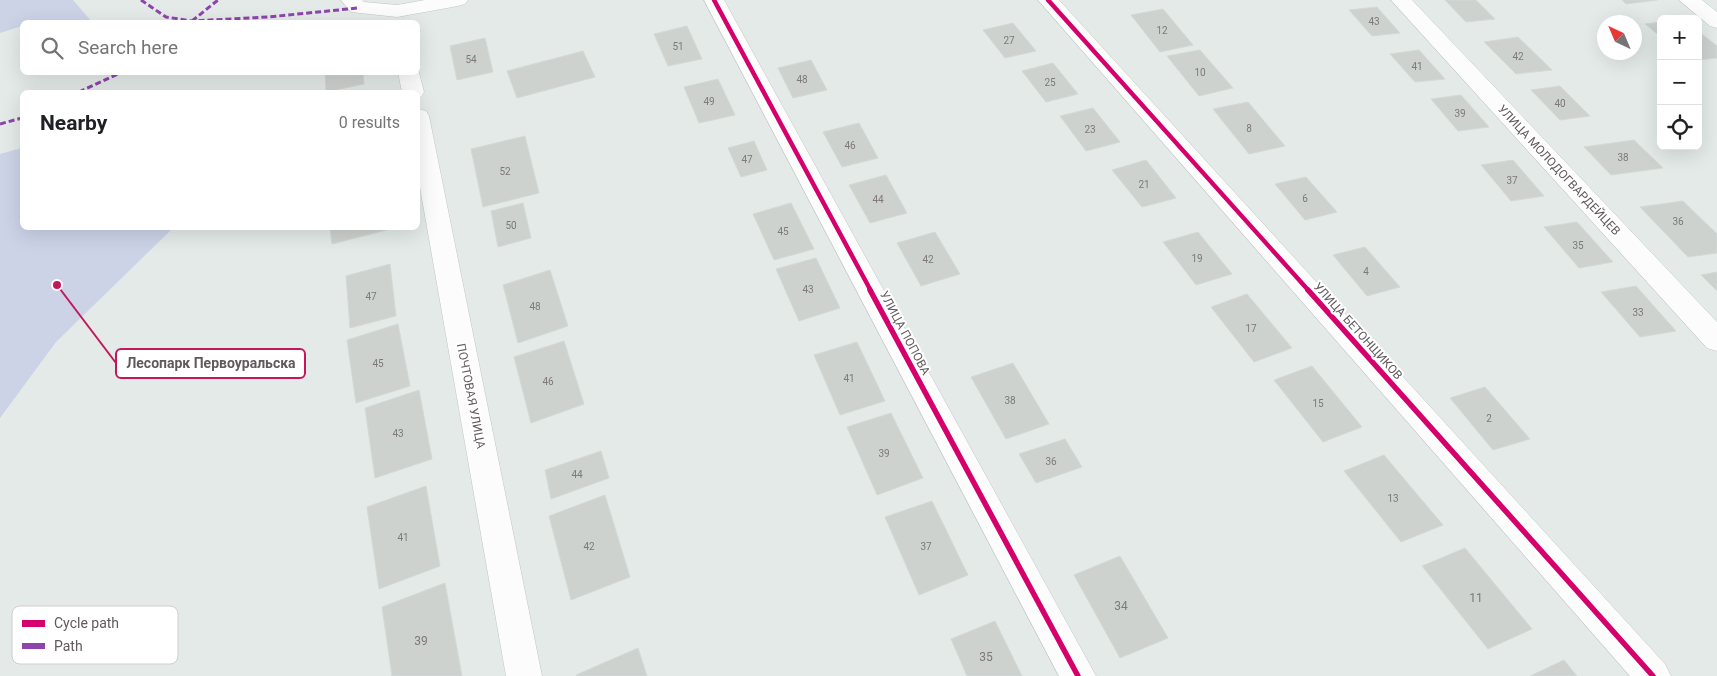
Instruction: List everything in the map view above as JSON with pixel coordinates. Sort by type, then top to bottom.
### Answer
[{"type":"street","points":[[351,0],[358,8],[398,17],[458,0]]},
{"type":"street","name":"УЛИЦА ПОПОВА","points":[[714,0],[1078,676]]},
{"type":"street","name":"УЛИЦА БЕТОНЩИКОВ","points":[[1048,0],[1653,676]]},
{"type":"street","name":"УЛИЦА МОЛОДОГВАРДЕЙЦЕВ","points":[[1401,0],[1717,340]]},
{"type":"street","points":[[1689,0],[1717,22]]},
{"type":"street","points":[[410,75],[413,90]]},
{"type":"street","name":"ПОЧТОВАЯ УЛИЦА","points":[[420,127],[524,676]]},
{"type":"shaded area","points":[[0,0],[73,0],[90,20],[20,20],[20,27],[0,33]]},
{"type":"shaded area","points":[[20,149],[20,230],[171,230],[56,342],[0,418],[0,154]]},
{"type":"building","points":[[1445,0],[1476,0],[1495,19],[1466,22]]},
{"type":"building","points":[[1622,0],[1657,0],[1626,4]]},
{"type":"building","points":[[1377,7],[1400,33],[1372,36],[1349,10]]},
{"type":"building","points":[[1163,9],[1193,45],[1160,52],[1131,15]]},
{"type":"building","points":[[1657,22],[1657,34],[1645,24]]},
{"type":"building","points":[[1013,23],[1036,51],[1005,58],[983,30]]},
{"type":"building","points":[[687,26],[702,59],[668,66],[654,34]]},
{"type":"building","points":[[1702,34],[1717,46],[1717,58],[1702,60]]},
{"type":"building","points":[[1518,37],[1552,70],[1516,74],[1484,42]]},
{"type":"building","points":[[485,38],[493,72],[457,80],[450,46]]},
{"type":"building","points":[[1200,50],[1233,88],[1199,96],[1167,56]]},
{"type":"building","points":[[1419,50],[1445,79],[1415,82],[1390,54]]},
{"type":"building","points":[[583,51],[595,77],[517,98],[507,71]]},
{"type":"building","points":[[811,60],[827,90],[793,98],[778,68]]},
{"type":"building","points":[[1053,63],[1078,94],[1046,102],[1022,71]]},
{"type":"building","points":[[325,75],[363,75],[364,84],[326,90]]},
{"type":"building","points":[[718,79],[735,115],[699,123],[684,87]]},
{"type":"building","points":[[1560,86],[1590,116],[1560,120],[1531,90]]},
{"type":"building","points":[[1461,95],[1489,127],[1458,131],[1431,99]]},
{"type":"building","points":[[1248,102],[1285,146],[1249,154],[1213,109]]},
{"type":"building","points":[[1093,108],[1120,142],[1086,151],[1060,116]]},
{"type":"building","points":[[859,123],[878,158],[842,167],[823,132]]},
{"type":"building","points":[[525,136],[539,193],[483,207],[471,149]]},
{"type":"building","points":[[1634,140],[1663,168],[1611,175],[1584,147]]},
{"type":"building","points":[[754,141],[767,170],[741,177],[728,148]]},
{"type":"building","points":[[1146,160],[1176,198],[1142,207],[1112,170]]},
{"type":"building","points":[[1513,160],[1544,196],[1511,201],[1481,165]]},
{"type":"building","points":[[886,175],[907,213],[870,223],[849,185]]},
{"type":"building","points":[[1306,177],[1337,212],[1305,220],[1275,184]]},
{"type":"building","points":[[1683,201],[1717,234],[1717,253],[1688,257],[1640,207]]},
{"type":"building","points":[[523,203],[531,238],[498,247],[491,211]]},
{"type":"building","points":[[791,203],[814,249],[774,260],[753,214]]},
{"type":"building","points":[[1577,222],[1613,262],[1579,268],[1544,227]]},
{"type":"building","points":[[330,230],[386,230],[332,244]]},
{"type":"building","points":[[935,232],[960,274],[921,286],[897,243]]},
{"type":"building","points":[[1198,232],[1232,274],[1196,285],[1163,242]]},
{"type":"building","points":[[1365,247],[1400,287],[1367,296],[1333,255]]},
{"type":"building","points":[[816,258],[840,308],[799,321],[776,269]]},
{"type":"building","points":[[390,264],[396,316],[350,328],[346,276]]},
{"type":"building","points":[[550,270],[568,326],[518,343],[503,285]]},
{"type":"building","points":[[1717,272],[1717,291],[1701,275]]},
{"type":"building","points":[[1636,286],[1676,331],[1640,337],[1601,292]]},
{"type":"building","points":[[1247,294],[1292,348],[1254,362],[1211,307]]},
{"type":"building","points":[[398,324],[410,386],[356,403],[347,340]]},
{"type":"building","points":[[564,341],[584,404],[531,423],[514,357]]},
{"type":"building","points":[[857,342],[885,401],[840,415],[814,355]]},
{"type":"building","points":[[1013,363],[1049,424],[1006,439],[971,377]]},
{"type":"building","points":[[1312,366],[1362,427],[1323,442],[1274,380]]},
{"type":"building","points":[[1485,387],[1530,439],[1493,450],[1450,398]]},
{"type":"building","points":[[419,390],[432,459],[375,478],[365,408]]},
{"type":"building","points":[[891,413],[923,478],[877,495],[847,427]]},
{"type":"building","points":[[1065,439],[1082,467],[1036,483],[1019,454]]},
{"type":"building","points":[[601,451],[609,478],[551,499],[545,470]]},
{"type":"building","points":[[1384,455],[1443,525],[1401,542],[1344,471]]},
{"type":"building","points":[[426,486],[440,566],[379,589],[367,507]]},
{"type":"building","points":[[605,495],[630,577],[571,600],[549,516]]},
{"type":"building","points":[[932,501],[968,575],[919,595],[885,517]]},
{"type":"building","points":[[1465,548],[1532,629],[1488,649],[1422,566]]},
{"type":"building","points":[[1120,556],[1168,638],[1120,658],[1074,575]]},
{"type":"building","points":[[445,583],[462,676],[392,676],[382,607]]},
{"type":"building","points":[[995,621],[1022,676],[967,676],[951,639]]},
{"type":"building","points":[[638,648],[647,676],[576,675]]},
{"type":"building","points":[[1564,660],[1577,676],[1530,676]]},
{"type":"marked path","points":[[141,0],[166,17],[186,20]]},
{"type":"marked path","points":[[193,20],[218,0]]},
{"type":"marked path","points":[[211,20],[268,17],[358,8]]},
{"type":"marked path","points":[[83,90],[116,75]]},
{"type":"marked path","points":[[0,124],[20,119]]},
{"type":"cycle path","points":[[714,0],[1078,676]]},
{"type":"cycle path","points":[[1048,0],[1653,676]]},
{"type":"place","name":"Лесопарк Первоуральска","points":[[57,285]]}]
